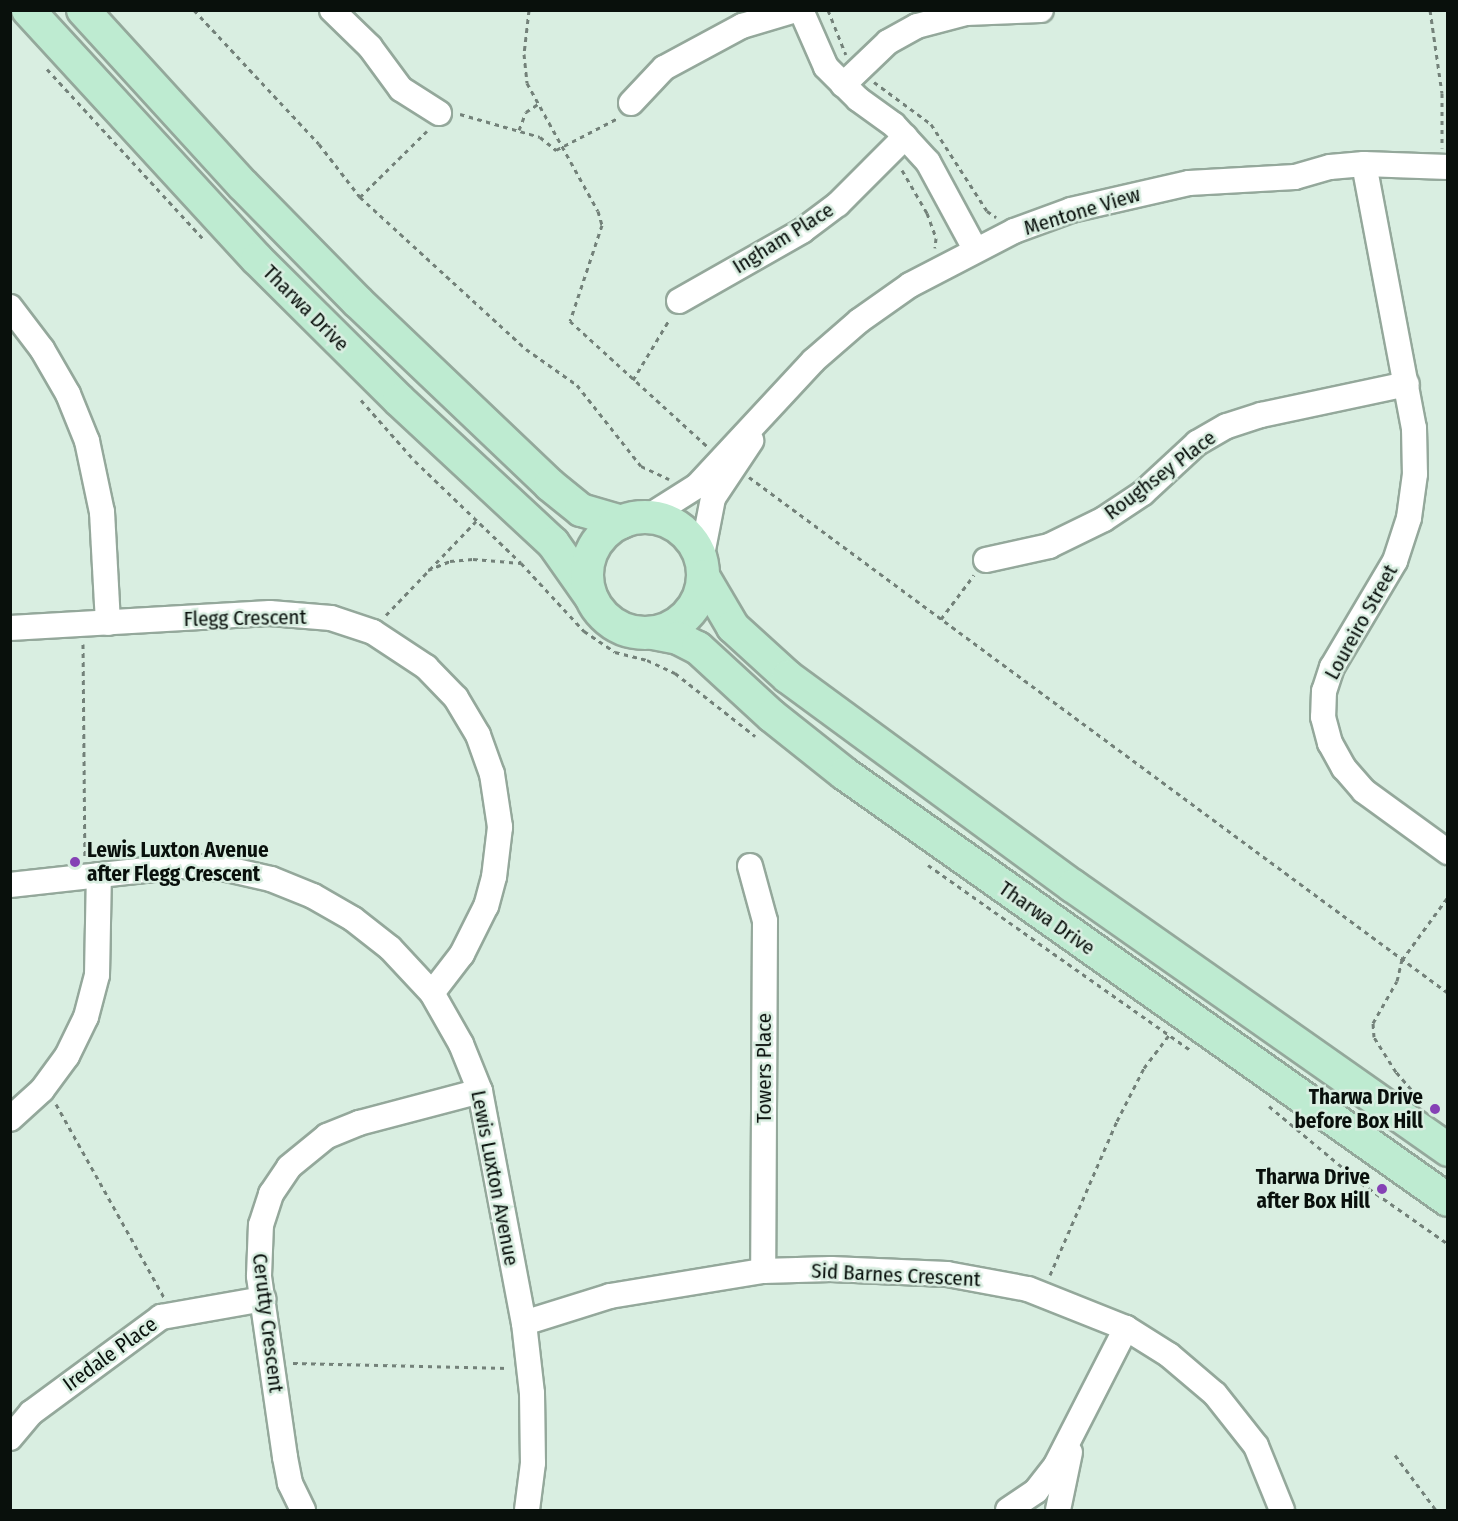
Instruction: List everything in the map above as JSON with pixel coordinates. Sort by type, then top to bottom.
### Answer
[{"type":"main road","name":"Tharwa Drive","points":[[28,10],[257,259],[399,400],[553,543],[591,597]]},
{"type":"main road","name":"Tharwa Drive","points":[[83,10],[227,168],[358,302],[550,485],[581,510],[635,520]]},
{"type":"main road","points":[[635,520],[682,530],[702,568],[699,596],[688,614],[672,626],[653,633],[634,632],[616,626],[601,614],[591,597],[587,580],[595,545],[635,520]]},
{"type":"main road","name":"Tharwa Drive","points":[[702,568],[733,627],[788,677],[1073,886],[1448,1150]]},
{"type":"main road","name":"Tharwa Drive","points":[[653,633],[678,638],[698,648],[772,716],[845,774],[1448,1200]]},
{"type":"street","points":[[332,10],[370,47],[401,89],[439,113]]},
{"type":"street","points":[[632,103],[664,68],[742,26],[796,10]]},
{"type":"street","points":[[801,10],[816,50],[850,78],[898,144],[928,162],[975,249]]},
{"type":"street","points":[[850,78],[888,42],[932,20],[966,13],[1041,10]]},
{"type":"street","name":"Ingham Place","points":[[678,301],[802,231],[838,204],[898,144]]},
{"type":"street","name":"Mentone View","points":[[635,520],[697,486],[728,461],[813,361],[859,321],[910,285],[975,249],[1071,210],[1131,193],[1189,183],[1295,177],[1330,167],[1441,157]]},
{"type":"street","name":"Loureiro Street","points":[[1364,164],[1407,384],[1415,451],[1409,518],[1386,580],[1332,667],[1324,691],[1323,717],[1330,743],[1344,768],[1364,790],[1448,852]]},
{"type":"street","points":[[10,307],[63,385],[87,441],[102,512],[108,623]]},
{"type":"street","name":"Roughsey Place","points":[[986,560],[1049,546],[1104,519],[1143,493],[1197,443],[1227,426],[1261,415],[1407,384]]},
{"type":"street","name":"Mentone View","points":[[702,568],[713,498],[728,461]]},
{"type":"street","name":"Flegg Crescent","points":[[10,628],[270,613],[331,618],[373,632],[409,653],[456,698],[478,735],[497,794],[499,845],[486,906],[462,954],[432,993]]},
{"type":"street","name":"Lewis Luxton Avenue","points":[[10,885],[92,868],[183,866],[227,869],[270,879],[313,896],[353,919],[390,948],[432,993],[461,1044],[480,1091],[524,1323],[532,1393],[533,1463],[527,1510]]},
{"type":"street","name":"Towers Place","points":[[750,866],[765,921],[763,1271]]},
{"type":"street","points":[[10,1119],[42,1090],[68,1056],[86,1017],[97,975],[92,868]]},
{"type":"street","name":"Cerutty Crescent","points":[[303,1510],[290,1483],[285,1457],[263,1299],[261,1225],[271,1194],[289,1167],[327,1136],[359,1123],[480,1091]]},
{"type":"street","name":"Sid Barnes Crescent","points":[[524,1323],[630,1292],[763,1271],[831,1269],[947,1274],[1043,1293],[1126,1328],[1169,1356],[1222,1402],[1256,1446],[1282,1510]]},
{"type":"street","name":"Iredale Place","points":[[10,1438],[31,1413],[141,1329],[171,1314],[263,1299]]},
{"type":"street","points":[[1008,1510],[1036,1491],[1056,1465],[1126,1328]]},
{"type":"street","points":[[1058,1510],[1069,1454],[1090,1399]]},
{"type":"path","points":[[194,10],[319,144],[360,197],[526,349],[577,385],[641,466],[671,479]]},
{"type":"path","points":[[529,10],[524,54],[527,83],[602,225],[570,321],[633,380],[728,461],[1448,993]]},
{"type":"path","points":[[828,10],[850,78],[868,81],[898,96],[931,124],[987,211],[997,218]]},
{"type":"path","points":[[1430,10],[1442,93],[1441,157]]},
{"type":"path","points":[[360,197],[410,150],[439,113],[466,114],[519,130],[540,137],[556,150],[563,149],[599,126],[615,122],[632,103]]},
{"type":"path","points":[[519,130],[526,112],[538,104]]},
{"type":"path","points":[[898,144],[936,238],[929,255]]},
{"type":"path","points":[[1441,157],[1448,152]]},
{"type":"path","points":[[633,380],[658,344],[678,301]]},
{"type":"path","points":[[373,632],[426,571],[476,521]]},
{"type":"path","points":[[941,620],[986,560]]},
{"type":"path","points":[[426,571],[450,561],[521,563]]},
{"type":"path","points":[[77,862],[92,868],[83,625]]},
{"type":"path","points":[[1422,1100],[1396,1072],[1372,1030],[1380,1004],[1397,981],[1402,960],[1448,897]]},
{"type":"path","points":[[1043,1293],[1117,1121],[1144,1068],[1169,1035]]},
{"type":"path","points":[[42,1090],[62,1113],[150,1270],[171,1314]]},
{"type":"path","points":[[273,1362],[514,1368]]},
{"type":"path","points":[[1395,1455],[1436,1510]]},
{"type":"place","name":"Lewis Luxton Avenue after Flegg Crescent","points":[[75,862]]},
{"type":"place","name":"Tharwa Drive before Box Hill","points":[[1435,1109]]},
{"type":"place","name":"Tharwa Drive after Box Hill","points":[[1382,1189]]}]
